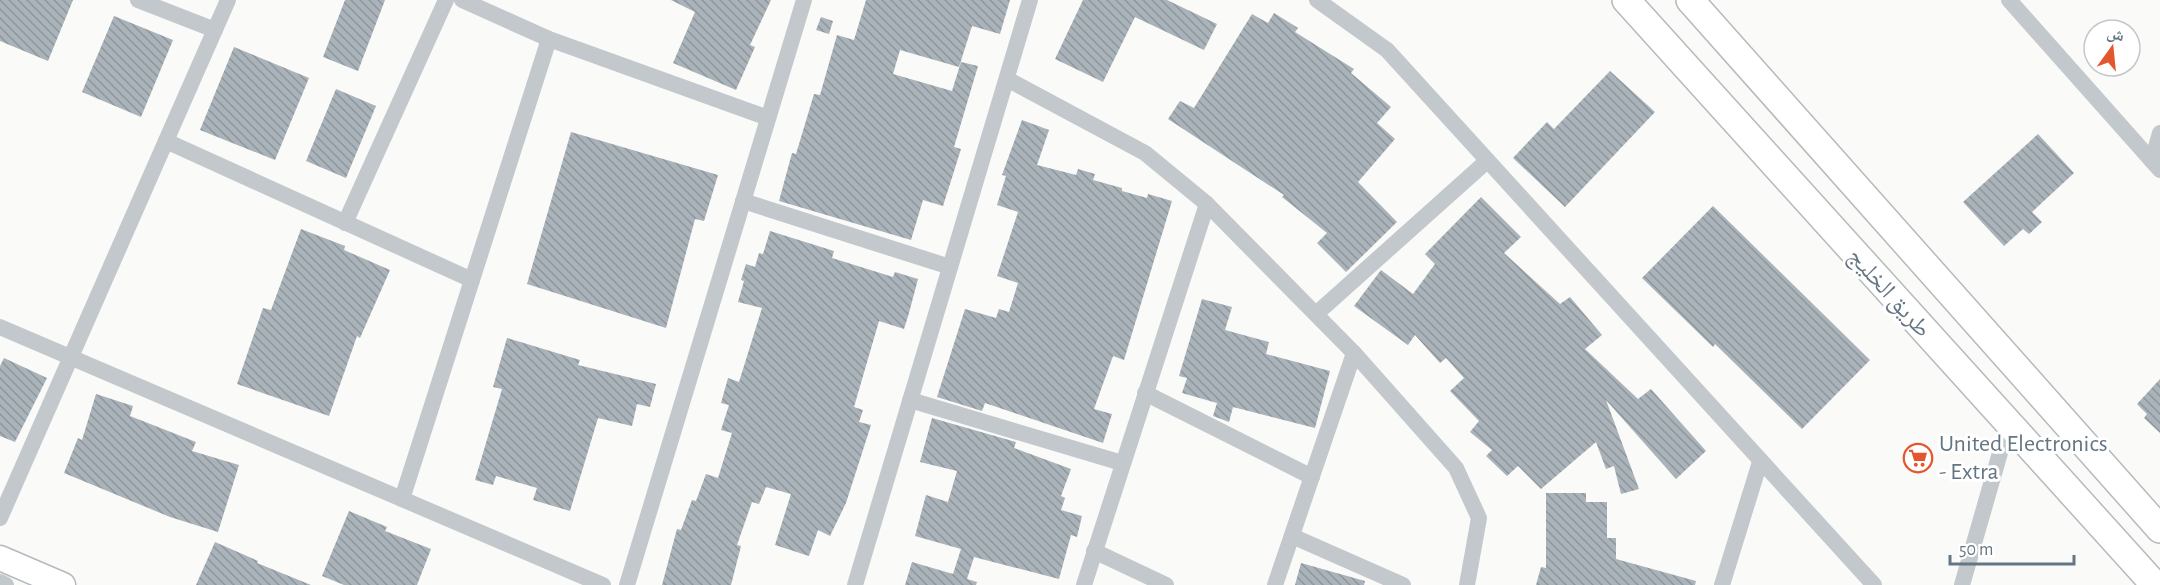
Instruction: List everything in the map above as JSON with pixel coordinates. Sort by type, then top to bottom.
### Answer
[{"type":"main road","name":"طريق الخليج","points":[[1626,0],[2155,585]]},
{"type":"main road","name":"طريق الخليج","points":[[1690,0],[2160,530]]},
{"type":"street","points":[[138,0],[215,30]]},
{"type":"street","points":[[0,518],[228,0]]},
{"type":"street","points":[[345,222],[446,0]]},
{"type":"street","points":[[462,0],[549,39],[768,118]]},
{"type":"street","points":[[627,585],[804,0]]},
{"type":"street","points":[[855,585],[1030,0]]},
{"type":"street","points":[[1317,0],[1387,50],[1874,585]]},
{"type":"street","points":[[2009,0],[2156,165]]},
{"type":"street","points":[[402,499],[549,39]]},
{"type":"street","points":[[1007,78],[1145,153],[1207,204],[1354,353],[1456,468],[1479,518],[1467,585]]},
{"type":"street","points":[[2156,165],[2160,133]]},
{"type":"street","points":[[166,141],[472,280]]},
{"type":"street","points":[[1316,314],[1487,161]]},
{"type":"street","points":[[743,201],[950,267]]},
{"type":"street","points":[[1084,585],[1207,204]]},
{"type":"street","points":[[0,327],[603,585]]},
{"type":"street","points":[[1275,585],[1354,353]]},
{"type":"street","points":[[1145,393],[1312,477]]},
{"type":"street","points":[[910,400],[1122,463]]},
{"type":"street","points":[[1962,585],[2008,425]]},
{"type":"street","points":[[1722,585],[1760,462]]},
{"type":"street","points":[[1292,536],[1403,585]]},
{"type":"street","points":[[1094,551],[1166,585]]},
{"type":"street","points":[[0,558],[63,585]]},
{"type":"street","points":[[0,582],[6,585]]},
{"type":"building","points":[[0,0],[73,0],[48,61],[0,41]]},
{"type":"building","points":[[345,0],[385,0],[358,71],[323,57]]},
{"type":"building","points":[[671,0],[771,0],[750,45],[755,47],[736,90],[673,63],[695,12]]},
{"type":"building","points":[[866,0],[1010,0],[1000,34],[972,26],[959,67],[900,50],[893,74],[952,91],[961,62],[978,66],[954,147],[961,149],[943,206],[923,200],[911,240],[779,201],[792,153],[796,154],[814,94],[820,95],[837,35],[854,40]]},
{"type":"building","points":[[1083,0],[1167,0],[1217,24],[1204,50],[1135,17],[1103,82],[1055,59]]},
{"type":"building","points":[[1274,13],[1298,28],[1295,32],[1354,69],[1351,73],[1391,107],[1377,123],[1395,139],[1358,182],[1397,222],[1346,272],[1317,243],[1327,233],[1282,197],[1284,195],[1168,119],[1180,101],[1194,108],[1252,14],[1268,23]]},
{"type":"building","points":[[114,16],[173,40],[141,117],[82,92]]},
{"type":"building","points":[[821,17],[833,21],[829,34],[816,30]]},
{"type":"building","points":[[234,47],[309,78],[275,160],[200,130]]},
{"type":"building","points":[[1610,71],[1655,112],[1565,207],[1513,158],[1547,122],[1554,129]]},
{"type":"building","points":[[336,89],[376,106],[346,178],[306,161]]},
{"type":"building","points":[[1022,120],[1049,130],[1037,165],[1076,175],[1078,169],[1095,174],[1093,180],[1122,188],[1122,191],[1147,198],[1148,194],[1172,201],[1124,360],[1113,356],[1094,409],[1112,414],[1103,443],[985,403],[982,411],[937,397],[965,309],[996,318],[999,309],[1009,312],[1018,283],[997,276],[1018,212],[997,205],[1006,176],[1002,175]]},
{"type":"building","points":[[571,132],[718,175],[704,221],[695,219],[666,328],[527,284]]},
{"type":"building","points":[[2038,134],[2074,173],[2032,212],[2042,222],[2029,234],[2023,229],[2004,246],[1963,202]]},
{"type":"building","points":[[1481,197],[1521,237],[1504,253],[1560,304],[1570,297],[1602,335],[1585,349],[1638,399],[1651,389],[1706,451],[1676,479],[1606,400],[1639,489],[1621,494],[1614,466],[1606,469],[1596,442],[1541,489],[1518,466],[1507,476],[1486,456],[1492,450],[1470,432],[1479,421],[1450,391],[1464,378],[1446,358],[1440,363],[1415,335],[1408,345],[1354,306],[1381,270],[1413,294],[1435,264],[1425,254]]},
{"type":"building","points":[[1713,206],[1870,360],[1802,429],[1715,344],[1713,347],[1642,278]]},
{"type":"building","points":[[301,229],[345,246],[344,250],[390,270],[360,338],[357,336],[329,416],[237,384],[263,308],[271,310]]},
{"type":"building","points":[[770,231],[834,251],[832,258],[893,277],[895,272],[918,279],[909,313],[904,329],[879,321],[854,407],[863,410],[859,422],[871,425],[846,503],[830,536],[818,530],[809,556],[775,545],[791,494],[766,487],[759,504],[752,502],[737,545],[741,546],[731,585],[662,585],[677,529],[681,530],[692,500],[696,501],[706,474],[718,478],[732,433],[721,430],[729,405],[721,403],[728,378],[739,382],[762,308],[738,302],[744,281],[741,280],[746,264],[755,267],[759,253],[763,254]]},
{"type":"building","points":[[1202,299],[1232,307],[1225,330],[1269,342],[1266,354],[1330,371],[1315,428],[1233,407],[1229,422],[1213,416],[1217,403],[1182,393],[1187,378],[1179,376]]},
{"type":"building","points":[[507,338],[580,360],[578,365],[656,384],[650,407],[637,404],[632,426],[598,418],[570,511],[533,500],[537,488],[496,476],[493,485],[475,480],[502,389],[493,387]]},
{"type":"building","points":[[4,358],[47,378],[15,442],[0,436],[0,366]]},
{"type":"building","points":[[2160,379],[2160,433],[2144,418],[2147,414],[2137,404]]},
{"type":"building","points":[[96,394],[133,406],[130,416],[196,442],[192,451],[239,465],[218,532],[170,517],[64,473],[78,438],[82,440]]},
{"type":"building","points":[[932,418],[1016,442],[1014,448],[1071,469],[1061,496],[1065,498],[1061,510],[1082,516],[1077,537],[1071,535],[1059,579],[974,557],[967,579],[977,582],[976,585],[905,585],[912,562],[953,574],[961,549],[915,536],[926,495],[948,502],[957,471],[920,462]]},
{"type":"building","points":[[1546,493],[1586,493],[1586,502],[1607,502],[1607,538],[1616,538],[1616,559],[1696,581],[1695,585],[1536,585],[1541,567],[1546,568]]},
{"type":"building","points":[[349,511],[387,527],[385,531],[431,549],[417,585],[344,585],[322,576]]},
{"type":"building","points":[[215,542],[258,561],[257,563],[311,585],[196,585]]},
{"type":"building","points":[[1301,563],[1365,581],[1364,585],[1295,585]]},
{"type":"place","name":"United Electronics - Extra","points":[[1918,458]]}]
